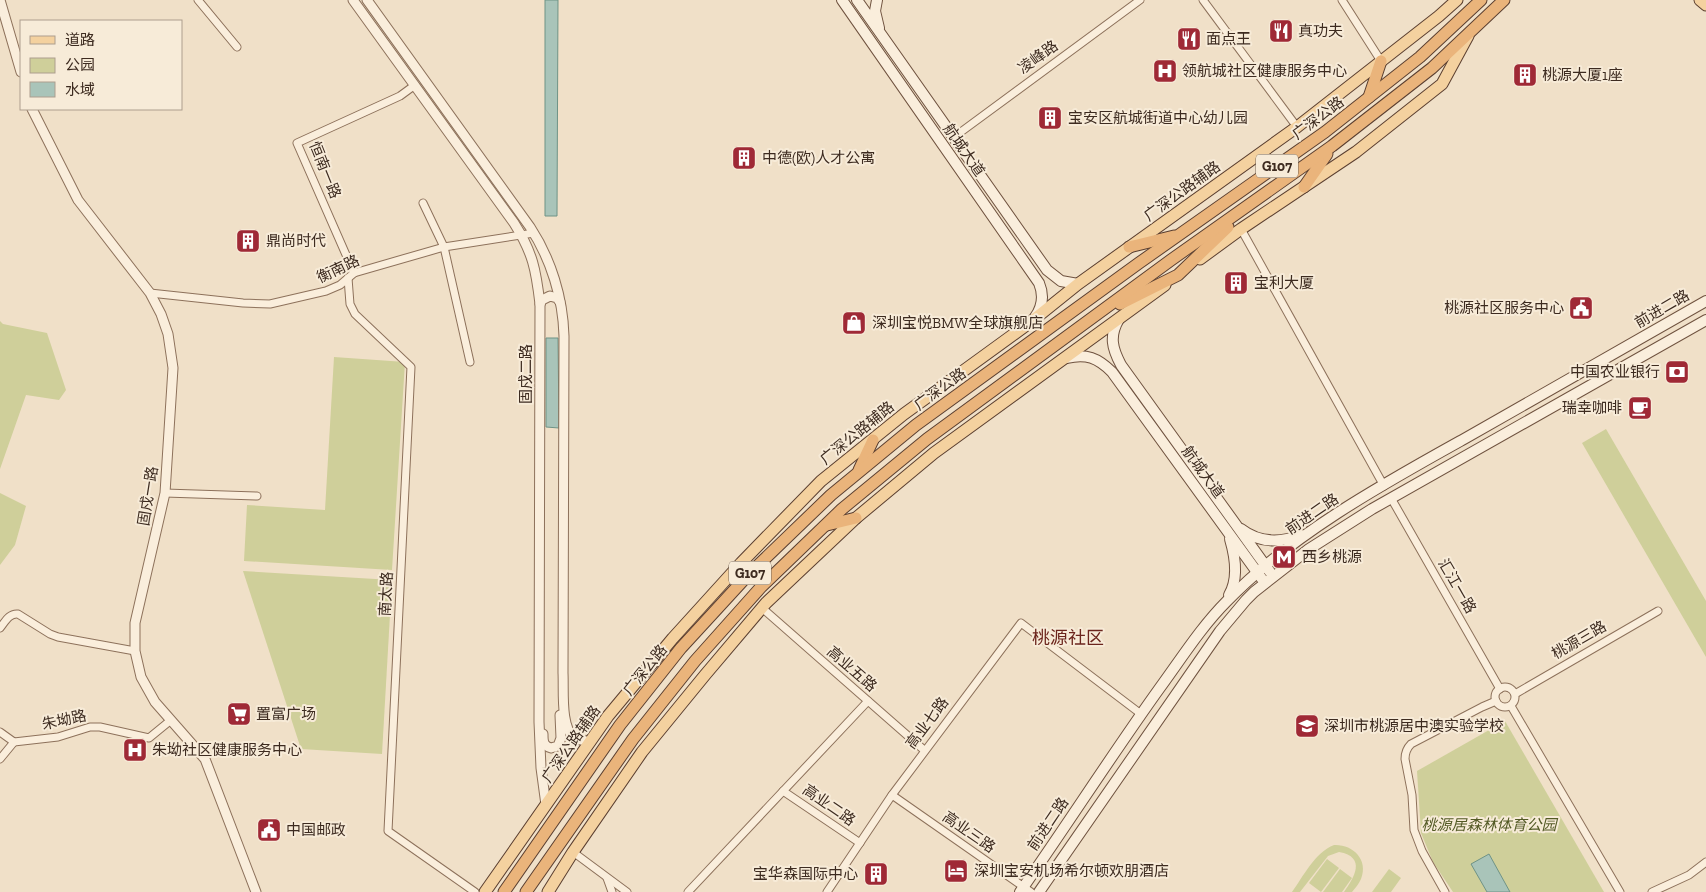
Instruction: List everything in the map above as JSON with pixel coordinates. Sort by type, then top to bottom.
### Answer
[{"type":"highway","name":"广深公路","points":[[504,892],[620,725],[682,648],[749,574],[830,495],[916,426],[1180,234],[1326,132],[1420,57],[1481,0]]},
{"type":"highway","name":"广深公路","points":[[526,892],[633,739],[695,661],[761,587],[842,509],[927,439],[1171,260],[1332,146],[1432,68],[1504,0]]},
{"type":"highway","points":[[1368,98],[1381,61]]},
{"type":"highway","points":[[1304,187],[1332,146]]},
{"type":"highway","points":[[1092,319],[1178,275],[1251,204]]},
{"type":"highway","points":[[1129,247],[1180,234]]},
{"type":"highway","points":[[857,474],[873,440]]},
{"type":"highway","points":[[826,525],[856,518]]},
{"type":"main road","name":"航城大道","points":[[857,0],[1054,277],[1069,284],[1078,284]]},
{"type":"main road","points":[[877,0],[876,20],[884,38]]},
{"type":"main road","name":"广深公路辅路","points":[[485,892],[608,716],[667,645],[741,563],[821,481],[904,414],[1032,321],[1078,284],[1297,127],[1457,0]]},
{"type":"main road","points":[[1700,0],[1706,5]]},
{"type":"main road","name":"航城大道","points":[[844,3],[1010,241],[1041,289],[1042,303],[1032,321]]},
{"type":"main road","points":[[548,892],[573,852],[642,752],[705,674],[762,608],[856,518],[934,453],[1067,358],[1241,229],[1356,152],[1442,84],[1470,33]]},
{"type":"main road","points":[[1010,241],[1013,243],[1019,242],[1022,239],[1021,232]]},
{"type":"main road","name":"前进二路","points":[[1025,890],[1141,714],[1196,638],[1225,602],[1313,530],[1384,486],[1706,301]]},
{"type":"main road","name":"航城大道","points":[[1119,319],[1112,337],[1114,350],[1120,365],[1230,526]]},
{"type":"main road","name":"前进二路","points":[[1039,892],[1220,631],[1246,600],[1269,580],[1309,549],[1391,498],[1706,320]]},
{"type":"main road","name":"航城大道","points":[[1067,358],[1078,355],[1087,356],[1100,361],[1112,372],[1269,580]]},
{"type":"main road","points":[[1225,602],[1232,591],[1235,570],[1230,526],[1266,540],[1286,540],[1313,530]]},
{"type":"street","points":[[0,0],[20,69]]},
{"type":"street","points":[[198,0],[237,46]]},
{"type":"street","name":"固戍二路","points":[[353,0],[521,234],[529,248],[534,264],[540,304],[539,674],[540,752],[546,805]]},
{"type":"street","points":[[367,0],[534,233],[548,263],[561,302],[564,336],[563,673],[565,720],[568,728],[576,738],[582,741],[591,740]]},
{"type":"street","points":[[844,3],[857,0]]},
{"type":"street","name":"凌峰路","points":[[954,137],[1140,0]]},
{"type":"street","points":[[1203,0],[1297,127]]},
{"type":"street","points":[[1342,0],[1381,61]]},
{"type":"street","name":"恒南一路","points":[[351,276],[297,143],[400,96],[415,85]]},
{"type":"street","name":"固戍一路","points":[[33,110],[78,200],[150,293],[161,314],[168,334],[173,368],[165,493],[136,623],[135,651],[137,664],[147,690],[170,720],[205,759],[256,892]]},
{"type":"street","points":[[423,202],[444,247],[470,362]]},
{"type":"street","points":[[1241,229],[1384,486]]},
{"type":"street","name":"衡南路","points":[[150,293],[270,304],[326,291],[351,276],[444,247],[534,233]]},
{"type":"street","name":"南太路","points":[[351,276],[350,304],[355,314],[411,367],[388,831],[475,892]]},
{"type":"street","points":[[540,304],[542,300],[550,296],[557,298],[561,302]]},
{"type":"street","points":[[165,493],[257,496]]},
{"type":"street","name":"汇江一路","points":[[1391,498],[1500,689]]},
{"type":"street","name":"高业五路","points":[[762,608],[924,750]]},
{"type":"street","name":"桃源三路","points":[[1515,694],[1658,611]]},
{"type":"street","points":[[0,628],[13,614],[18,614],[58,637],[135,651]]},
{"type":"street","name":"高业七路","points":[[827,892],[924,750],[1021,623],[1141,714]]},
{"type":"street","points":[[539,674],[543,702],[544,742],[548,747],[554,748],[558,746],[560,741],[563,673]]},
{"type":"street","points":[[1508,688],[1515,694],[1515,700],[1511,706],[1502,707],[1496,701],[1496,693],[1500,689],[1508,688]]},
{"type":"street","points":[[688,892],[868,701]]},
{"type":"street","points":[[1445,892],[1422,851],[1414,830],[1412,795],[1404,759],[1405,754],[1411,744],[1482,706],[1496,701]]},
{"type":"street","points":[[1511,706],[1620,892]]},
{"type":"street","name":"朱坳路","points":[[14,742],[58,737],[90,727],[100,727],[149,738],[170,720]]},
{"type":"street","points":[[0,732],[14,742],[0,759]]},
{"type":"street","name":"高业二路","points":[[783,791],[860,843]]},
{"type":"street","name":"高业三路","points":[[892,795],[1025,890]]},
{"type":"street","points":[[573,852],[627,892]]},
{"type":"street","points":[[1652,892],[1689,875],[1706,862]]},
{"type":"street","points":[[607,877],[612,892]]},
{"type":"green space","points":[[0,321],[3,324],[47,333],[66,390],[59,400],[26,395],[0,469]]},
{"type":"green space","points":[[334,357],[405,362],[392,570],[244,561],[247,505],[325,510]]},
{"type":"green space","points":[[1606,429],[1706,601],[1706,657],[1582,443]]},
{"type":"green space","points":[[0,493],[26,506],[15,545],[0,565]]},
{"type":"green space","points":[[243,571],[392,580],[382,754],[301,749]]},
{"type":"green space","name":"桃源居森林体育公园","points":[[1505,721],[1604,892],[1453,892],[1433,862],[1421,833],[1417,771]]},
{"type":"green space","points":[[1341,845],[1353,850],[1361,859],[1363,872],[1361,879],[1352,892],[1344,892],[1354,875],[1356,863],[1353,858],[1339,852],[1328,856],[1300,892],[1292,892],[1315,859],[1327,848]]},
{"type":"green space","points":[[1327,859],[1339,868],[1321,892],[1309,883]]},
{"type":"green space","points":[[1340,869],[1352,878],[1342,892],[1323,892]]},
{"type":"green space","points":[[1389,869],[1401,878],[1391,892],[1372,892]]},
{"type":"water","points":[[545,0],[558,0],[557,216],[545,216]]},
{"type":"water","points":[[546,338],[558,338],[559,428],[546,427]]},
{"type":"water","points":[[1489,854],[1510,892],[1487,892],[1471,864]]},
{"type":"place","name":"真功夫","points":[[1281,31]]},
{"type":"place","name":"面点王","points":[[1189,39]]},
{"type":"place","name":"领航城社区健康服务中心","points":[[1165,71]]},
{"type":"place","name":"桃源大厦1座","points":[[1525,75]]},
{"type":"place","name":"宝安区航城街道中心幼儿园","points":[[1050,118]]},
{"type":"place","name":"中德(欧)人才公寓","points":[[744,158]]},
{"type":"place","name":"鼎尚时代","points":[[248,241]]},
{"type":"place","name":"宝利大厦","points":[[1236,283]]},
{"type":"place","name":"桃源社区服务中心","points":[[1581,308]]},
{"type":"place","name":"深圳宝悦BMW全球旗舰店","points":[[854,323]]},
{"type":"place","name":"中国农业银行","points":[[1677,372]]},
{"type":"place","name":"瑞幸咖啡","points":[[1640,408]]},
{"type":"place","name":"西乡桃源","points":[[1284,557]]},
{"type":"place","name":"置富广场","points":[[239,714]]},
{"type":"place","name":"深圳市桃源居中澳实验学校","points":[[1307,726]]},
{"type":"place","name":"朱坳社区健康服务中心","points":[[135,750]]},
{"type":"place","name":"中国邮政","points":[[269,830]]},
{"type":"place","name":"深圳宝安机场希尔顿欢朋酒店","points":[[956,871]]},
{"type":"place","name":"宝华森国际中心","points":[[876,874]]},
{"type":"district","name":"桃源社区","points":[[1068,638]]}]
